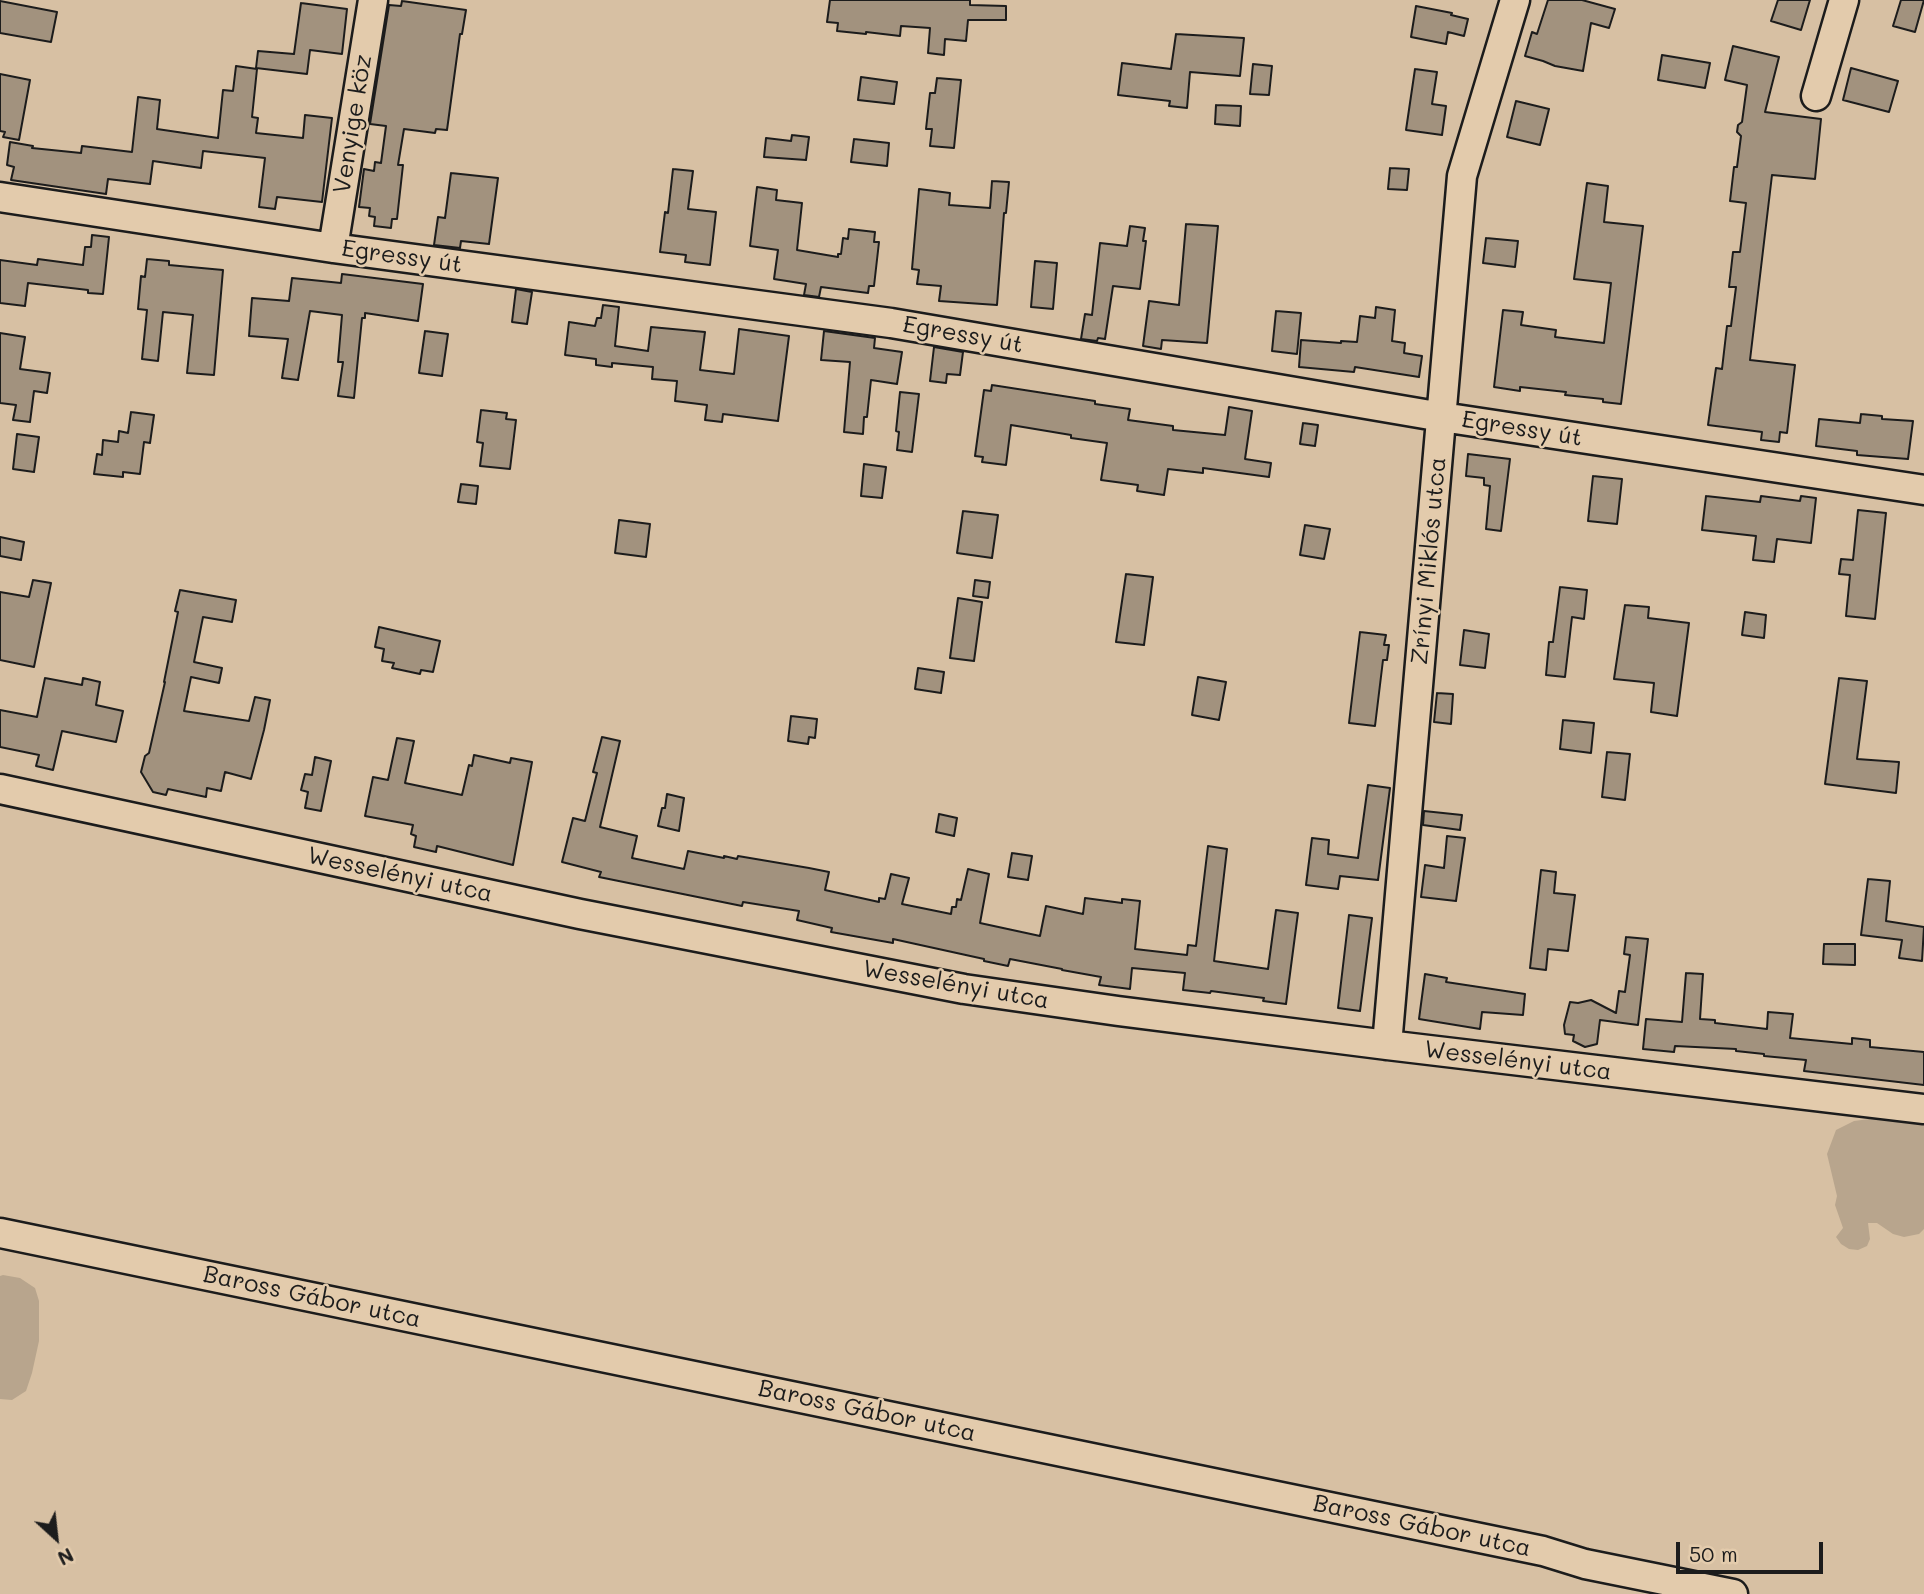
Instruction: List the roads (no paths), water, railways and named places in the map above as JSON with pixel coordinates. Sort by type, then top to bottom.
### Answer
[{"type":"street","name":"Venyige köz","points":[[333,248],[373,0]]},
{"type":"street","name":"Zrínyi Miklós utca","points":[[1387,1045],[1462,176],[1516,0]]},
{"type":"street","points":[[1816,96],[1844,0]]},
{"type":"street","name":"Egressy út","points":[[0,197],[333,248],[891,323],[1441,417],[1924,490]]},
{"type":"street","name":"Wesselényi utca","points":[[0,789],[567,911],[964,989],[1387,1045],[1924,1109]]},
{"type":"street","name":"Baross Gábor utca","points":[[0,1233],[1530,1548],[1585,1564],[1733,1594]]}]
